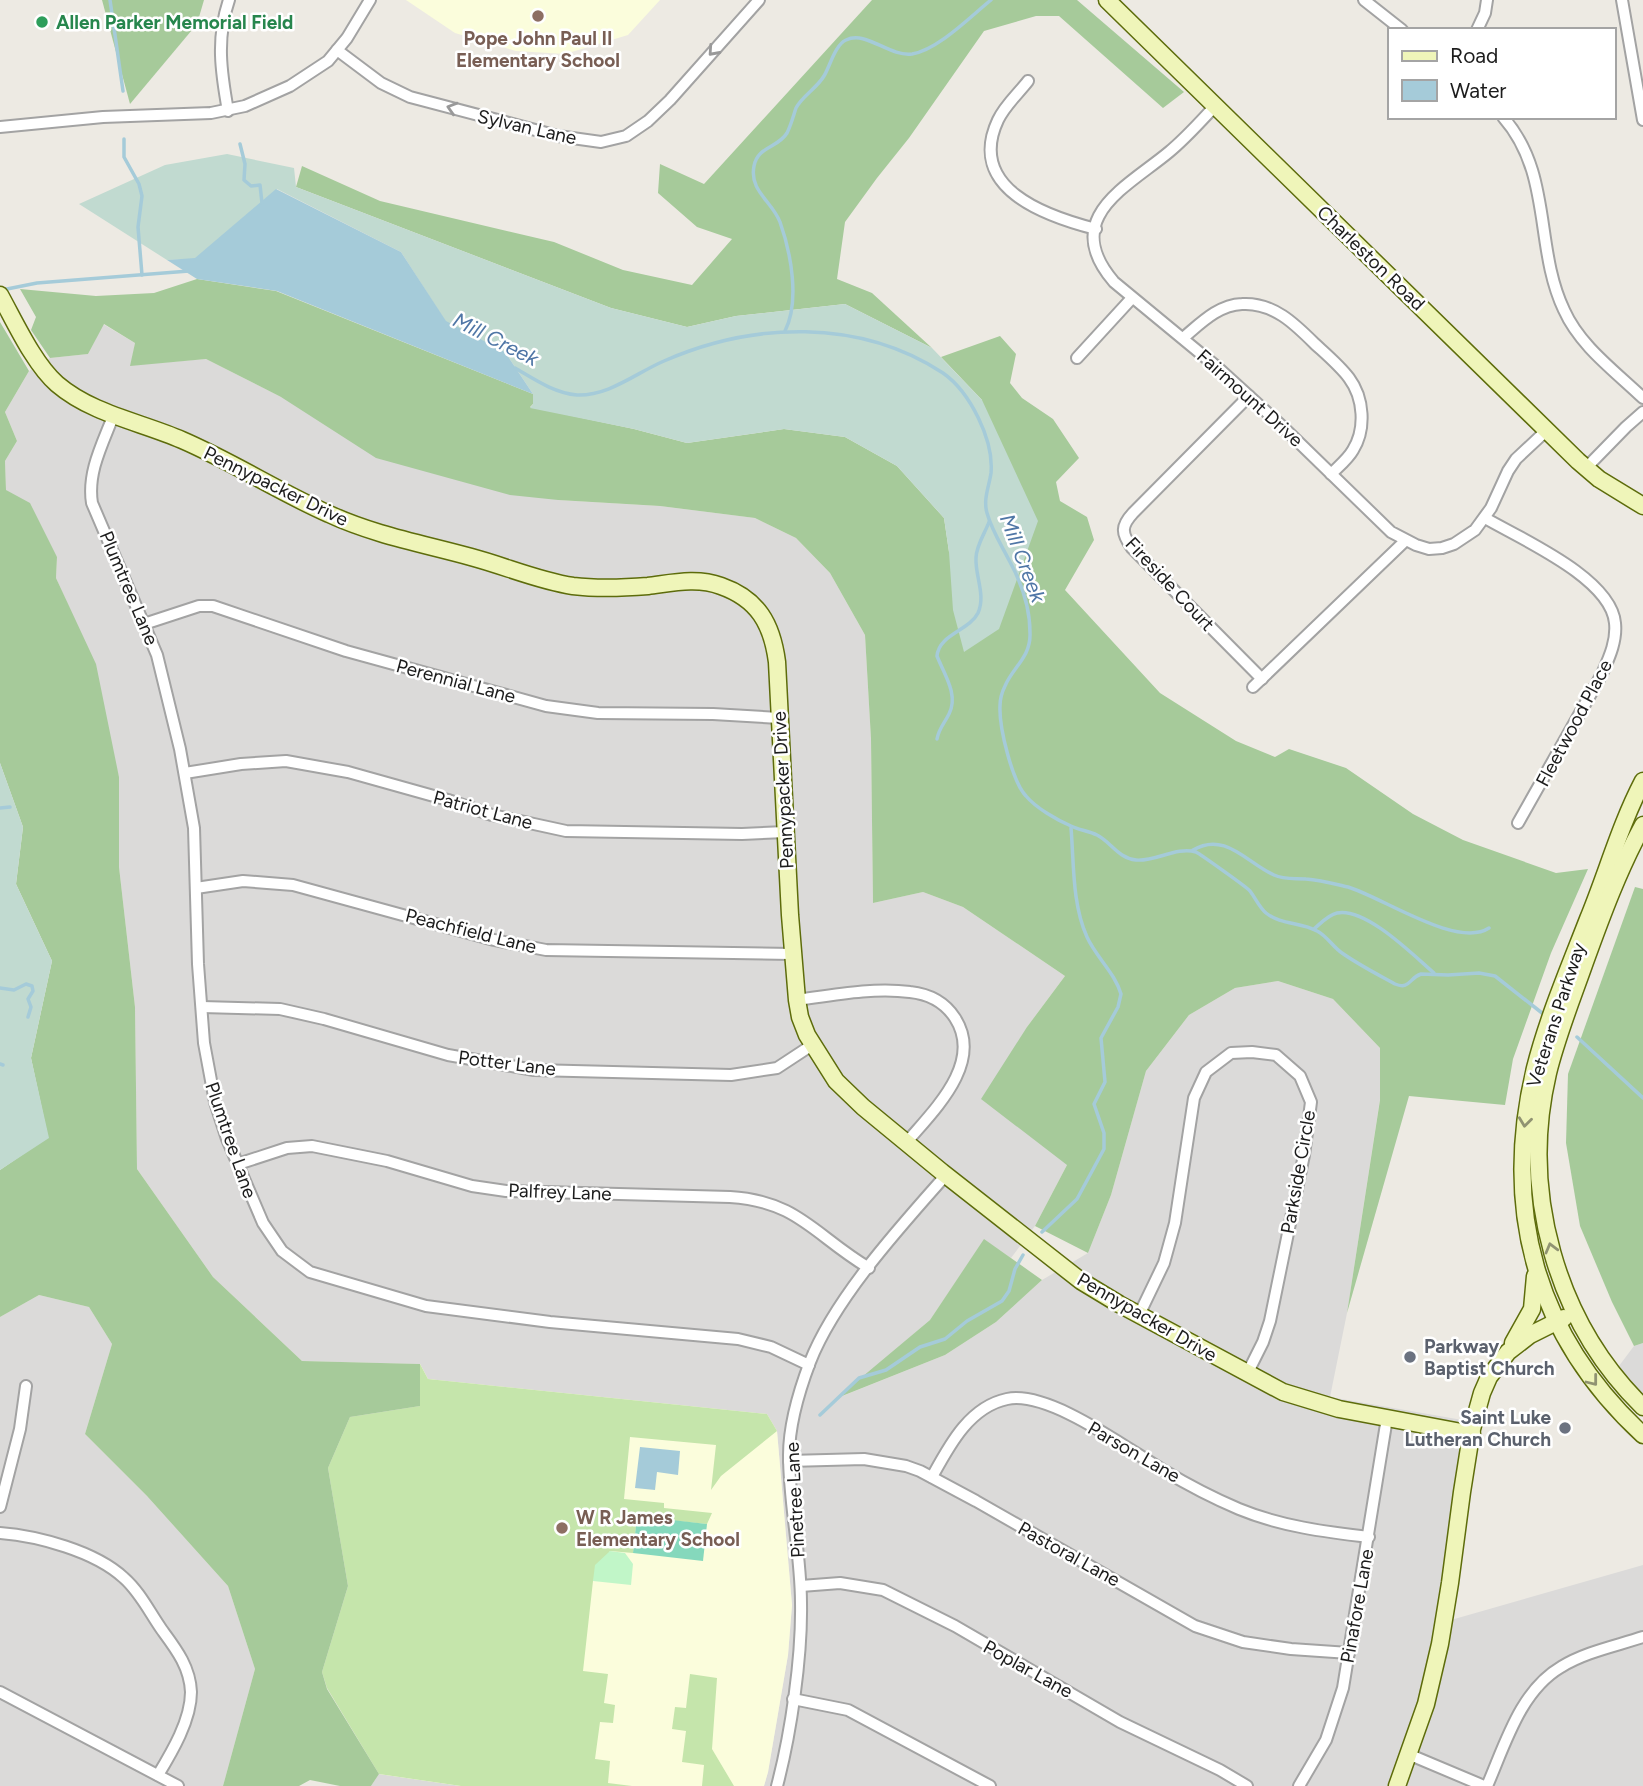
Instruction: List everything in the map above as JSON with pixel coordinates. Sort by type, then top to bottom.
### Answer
[{"type":"street","points":[[229,0],[221,25],[220,58],[229,111]]},
{"type":"street","points":[[0,127],[103,117],[229,111],[261,100],[316,70],[337,50],[370,0]]},
{"type":"street","name":"Sylvan Lane","points":[[337,50],[381,83],[401,94],[558,136],[601,142],[626,136],[648,121],[759,0]]},
{"type":"street","name":"Charleston Road","points":[[1107,0],[1586,468],[1643,506]]},
{"type":"street","points":[[1364,0],[1399,28]]},
{"type":"street","points":[[1478,28],[1488,0]]},
{"type":"street","points":[[1622,0],[1643,120]]},
{"type":"street","points":[[1028,82],[1006,107],[994,130],[992,156],[995,169],[1009,190],[1028,205],[1072,223],[1096,229],[1100,213],[1115,193],[1178,145],[1215,106]]},
{"type":"street","points":[[1505,119],[1521,140],[1528,155],[1557,293],[1566,315],[1578,335],[1643,398]]},
{"type":"street","name":"Fairmount Drive","points":[[1096,229],[1096,249],[1105,272],[1249,396],[1391,532],[1405,541],[1429,549],[1442,548],[1465,538],[1485,518],[1516,460],[1547,430]]},
{"type":"street","name":"Pennypacker Drive","points":[[1,296],[33,354],[56,384],[89,404],[182,440],[313,507],[372,530],[573,586],[612,588],[702,581],[736,592],[750,601],[762,614],[770,629],[777,662],[792,954],[800,1017],[825,1067],[849,1095],[1082,1281],[1247,1374],[1283,1392],[1339,1409],[1472,1434]]},
{"type":"street","points":[[1077,358],[1132,298]]},
{"type":"street","points":[[1183,338],[1216,312],[1240,304],[1265,306],[1288,319],[1304,333],[1351,380],[1361,406],[1362,418],[1357,442],[1352,452],[1331,474]]},
{"type":"street","name":"Fireside Court","points":[[1249,396],[1133,513],[1122,529],[1123,536],[1132,548],[1262,679]]},
{"type":"street","points":[[1586,468],[1643,412]]},
{"type":"street","name":"Plumtree Lane","points":[[114,414],[95,463],[90,487],[92,503],[163,671],[194,828],[204,1043],[210,1084],[255,1209],[271,1238],[295,1262],[310,1272],[426,1306],[550,1322],[738,1339],[771,1347],[809,1365]]},
{"type":"street","name":"Fleetwood Place","points":[[1485,518],[1594,584],[1611,607],[1615,621],[1612,648],[1602,674],[1518,823]]},
{"type":"street","points":[[1253,687],[1405,541]]},
{"type":"street","name":"Perennial Lane","points":[[144,624],[199,606],[213,606],[346,651],[546,706],[598,713],[779,719]]},
{"type":"street","name":"Patriot Lane","points":[[185,773],[241,764],[286,761],[348,772],[448,800],[492,816],[566,831],[742,834],[785,832]]},
{"type":"street","name":"Veterans Parkway","points":[[1643,781],[1638,805],[1564,980],[1535,1067],[1523,1138],[1522,1182],[1523,1213],[1534,1263],[1557,1323],[1597,1386],[1643,1435]]},
{"type":"street","name":"Veterans Parkway","points":[[1643,825],[1607,902],[1557,1040],[1547,1076],[1541,1117],[1539,1182],[1547,1231],[1560,1276],[1575,1311],[1601,1357],[1643,1407]]},
{"type":"street","name":"Peachfield Lane","points":[[196,888],[243,881],[293,885],[494,940],[546,950],[792,954]]},
{"type":"street","points":[[797,1000],[879,991],[907,991],[933,998],[953,1015],[964,1039],[962,1065],[950,1088],[906,1143]]},
{"type":"street","name":"Potter Lane","points":[[202,1007],[280,1009],[448,1055],[534,1070],[731,1075],[777,1068],[812,1045]]},
{"type":"street","name":"Parkside Circle","points":[[1139,1315],[1164,1263],[1175,1223],[1194,1098],[1206,1072],[1231,1053],[1276,1055],[1300,1076],[1311,1102],[1304,1155],[1270,1321],[1247,1374]]},
{"type":"street","name":"Palfrey Lane","points":[[238,1164],[286,1148],[312,1146],[387,1161],[472,1186],[506,1191],[760,1200],[800,1218],[869,1268]]},
{"type":"street","name":"Pinetree Lane","points":[[777,1786],[793,1699],[801,1625],[801,1586],[789,1461],[792,1429],[809,1365],[827,1326],[869,1268],[946,1175]]},
{"type":"street","points":[[1397,1786],[1426,1704],[1440,1644],[1472,1434],[1482,1393],[1489,1377],[1508,1352],[1532,1309],[1535,1293],[1534,1263]]},
{"type":"street","points":[[1508,1352],[1530,1335],[1557,1323],[1575,1311]]},
{"type":"street","points":[[0,1507],[20,1429],[26,1386]]},
{"type":"street","name":"Parson Lane","points":[[932,1477],[957,1434],[974,1416],[1007,1399],[1033,1399],[1060,1409],[1166,1472],[1242,1510],[1275,1522],[1369,1538]]},
{"type":"street","name":"Pinafore Lane","points":[[1299,1786],[1319,1755],[1333,1724],[1343,1688],[1387,1418]]},
{"type":"street","name":"Pastoral Lane","points":[[789,1461],[878,1460],[906,1466],[932,1477],[1195,1626],[1243,1642],[1349,1653]]},
{"type":"street","points":[[0,1532],[73,1550],[113,1569],[134,1589],[171,1642],[189,1671],[191,1694],[184,1723],[158,1775]]},
{"type":"street","name":"Poplar Lane","points":[[801,1586],[840,1583],[883,1590],[955,1626],[1120,1722],[1220,1770],[1247,1786]]},
{"type":"street","points":[[1408,1754],[1485,1786],[1518,1716],[1539,1684],[1560,1667],[1573,1661],[1643,1637]]},
{"type":"street","points":[[0,1692],[178,1786]]},
{"type":"street","points":[[793,1699],[825,1703],[848,1710],[990,1786]]},
{"type":"shaded area","name":"Pope John Paul II Elementary School","points":[[406,0],[660,0],[628,35],[565,54],[516,51],[455,33]]},
{"type":"shaded area","points":[[227,154],[294,168],[296,187],[611,308],[687,327],[736,316],[845,304],[932,348],[982,400],[1038,521],[999,629],[964,652],[953,610],[944,518],[897,466],[845,437],[784,429],[687,443],[634,429],[530,408],[533,394],[505,352],[446,322],[401,252],[277,189],[195,259],[167,260],[79,204],[165,165]]},
{"type":"shaded area","points":[[103,324],[135,343],[131,365],[206,359],[281,397],[558,500],[660,506],[755,518],[796,538],[830,573],[865,635],[871,739],[873,903],[923,892],[963,907],[1065,976],[1027,1027],[1067,1165],[1035,1226],[1011,1258],[984,1240],[930,1320],[840,1397],[945,1355],[996,1322],[1042,1280],[1088,1253],[1111,1195],[1146,1071],[1189,1015],[1235,988],[1278,981],[1333,999],[1380,1048],[1380,1099],[1347,1313],[1330,1397],[1474,1422],[1444,1622],[1643,1565],[1643,1786],[764,1786],[788,1655],[792,1605],[777,1431],[428,1379],[420,1364],[302,1361],[213,1277],[137,1169],[135,1007],[119,867],[119,777],[74,618],[56,578],[57,557],[6,490],[5,461],[17,441],[5,412],[29,371],[50,358],[88,354]]},
{"type":"shaded area","points":[[0,763],[23,827],[16,884],[52,961],[31,1058],[49,1138],[0,1170]]},
{"type":"shaded area","points":[[39,1295],[89,1307],[112,1344],[85,1434],[147,1496],[228,1586],[255,1669],[223,1786],[0,1786],[0,1317]]},
{"type":"shaded area","points":[[1643,1343],[1643,1403],[1613,1374],[1634,1346]]},
{"type":"shaded area","name":"W R James Elementary School","points":[[420,1364],[428,1379],[767,1414],[777,1431],[792,1605],[788,1655],[764,1786],[461,1786],[379,1774],[420,1406]]},
{"type":"shaded area","points":[[379,1774],[461,1786],[371,1786]]},
{"type":"green space","points":[[102,0],[204,0],[197,24],[130,104]]},
{"type":"green space","points":[[872,0],[1077,0],[1184,92],[1163,108],[1059,16],[1036,16],[984,31],[909,138],[845,222],[837,279],[872,293],[932,348],[845,304],[736,316],[687,327],[611,308],[296,187],[302,166],[380,201],[554,242],[623,270],[692,285],[732,239],[697,227],[658,193],[660,164],[704,184]]},
{"type":"green space","points":[[197,279],[276,291],[533,394],[533,404],[530,407],[687,443],[784,429],[845,437],[897,466],[944,518],[949,552],[982,400],[941,357],[1000,336],[1016,354],[1010,383],[1022,398],[1053,419],[1079,458],[1056,482],[1060,501],[1087,517],[1094,540],[1065,590],[1160,693],[1236,741],[1275,757],[1289,749],[1346,768],[1413,814],[1463,840],[1556,873],[1588,869],[1551,953],[1513,1059],[1505,1105],[1409,1096],[1347,1313],[1380,1100],[1380,1048],[1333,999],[1278,981],[1235,988],[1189,1015],[1146,1071],[1111,1195],[1088,1253],[1035,1226],[1067,1165],[981,1099],[1027,1027],[1065,976],[963,907],[923,892],[873,903],[871,739],[865,635],[830,573],[796,538],[755,518],[660,506],[510,495],[376,458],[281,397],[206,359],[130,366],[135,343],[104,324],[88,354],[50,358],[31,330],[36,317],[20,289],[96,296],[154,293]]},
{"type":"green space","points":[[0,322],[29,371],[5,412],[17,441],[5,461],[6,490],[30,503],[57,557],[56,578],[96,664],[119,777],[119,867],[135,1007],[137,1169],[213,1277],[302,1361],[420,1364],[420,1406],[350,1417],[328,1468],[348,1586],[322,1672],[327,1689],[379,1774],[371,1786],[340,1786],[310,1780],[299,1786],[223,1786],[255,1669],[228,1586],[147,1496],[85,1434],[112,1344],[89,1307],[39,1295],[0,1317],[0,1170],[48,1137],[31,1058],[52,961],[16,884],[23,827],[0,763]]},
{"type":"green space","points":[[1635,887],[1643,889],[1643,1343],[1634,1346],[1580,1226],[1566,1143],[1568,1074]]},
{"type":"green space","points":[[984,1239],[1042,1280],[996,1322],[945,1355],[837,1398],[930,1320]]},
{"type":"green space","name":"W R James Elementary School","points":[[420,1364],[428,1379],[767,1414],[777,1431],[721,1476],[711,1490],[716,1445],[630,1437],[624,1499],[664,1503],[664,1508],[712,1513],[707,1524],[637,1517],[633,1553],[610,1551],[593,1581],[583,1671],[608,1674],[604,1703],[615,1705],[613,1723],[600,1722],[595,1759],[610,1761],[608,1783],[632,1786],[461,1786],[379,1774],[327,1688],[322,1672],[348,1586],[328,1468],[350,1417],[420,1406]]},
{"type":"green space","points":[[637,1516],[707,1524],[703,1561],[633,1553]]},
{"type":"green space","points":[[610,1551],[625,1553],[633,1564],[631,1585],[593,1581],[595,1565]]},
{"type":"green space","points":[[690,1674],[717,1678],[712,1749],[734,1786],[702,1786],[704,1765],[682,1762],[686,1731],[672,1729],[675,1707],[686,1708]]},
{"type":"water","points":[[276,189],[401,252],[446,321],[505,352],[533,394],[277,291],[197,279],[167,260],[195,258]]},
{"type":"water","points":[[640,1447],[680,1451],[678,1475],[657,1472],[655,1490],[635,1488]]},
{"type":"waterway","points":[[110,0],[123,91]]},
{"type":"waterway","points":[[785,331],[790,319],[793,292],[788,248],[780,222],[755,182],[753,175],[756,159],[787,133],[796,108],[821,80],[836,51],[846,40],[862,38],[895,52],[912,54],[943,39],[991,0]]},
{"type":"waterway","points":[[124,139],[124,157],[139,184],[142,196],[138,227],[142,275]]},
{"type":"waterway","points":[[240,144],[245,164],[244,180],[251,186],[260,185],[262,203]]},
{"type":"waterway","name":"Mill Creek","points":[[2,290],[37,283],[189,271]]},
{"type":"waterway","name":"Mill Creek","points":[[515,368],[560,391],[577,395],[589,394],[611,388],[664,361],[698,348],[769,333],[805,332],[876,342],[911,355],[943,373],[971,404],[984,432],[991,460],[986,498],[987,513],[1018,579],[1027,605],[1030,624],[1028,649],[1008,679],[1000,706],[1007,753],[1016,779],[1026,796],[1053,817],[1097,835],[1130,859],[1143,860],[1181,851],[1196,852],[1250,891],[1261,908],[1272,917],[1317,931],[1339,951],[1395,984],[1407,985],[1421,974],[1479,973],[1495,976],[1542,1013]]},
{"type":"waterway","points":[[937,739],[952,707],[949,685],[937,656],[948,637],[968,624],[978,613],[981,592],[976,553],[989,522]]},
{"type":"waterway","points":[[0,808],[10,807]]},
{"type":"waterway","points":[[1042,1232],[1077,1199],[1104,1149],[1104,1133],[1094,1104],[1105,1082],[1101,1038],[1118,1007],[1121,994],[1082,924],[1074,883],[1071,828]]},
{"type":"waterway","points":[[1193,850],[1205,845],[1226,846],[1278,877],[1317,880],[1348,887],[1419,919],[1458,932],[1475,933],[1489,928]]},
{"type":"waterway","points":[[1314,929],[1337,913],[1362,917],[1389,934],[1434,973]]},
{"type":"waterway","points":[[0,988],[14,990],[26,984],[32,986],[33,991],[28,999],[31,1007],[28,1017]]},
{"type":"waterway","name":"Mill Creek","points":[[1577,1037],[1643,1098]]},
{"type":"waterway","points":[[820,1415],[859,1378],[886,1370],[920,1347],[945,1339],[967,1321],[1002,1301],[1009,1291],[1015,1269],[1023,1255]]},
{"type":"place","name":"Pope John Paul II Elementary School","points":[[538,16]]},
{"type":"place","name":"Allen Parker Memorial Field","points":[[42,22]]},
{"type":"place","name":"Parkway Baptist Church","points":[[1410,1357]]},
{"type":"place","name":"Saint Luke Lutheran Church","points":[[1565,1428]]},
{"type":"place","name":"W R James Elementary School","points":[[562,1528]]}]
